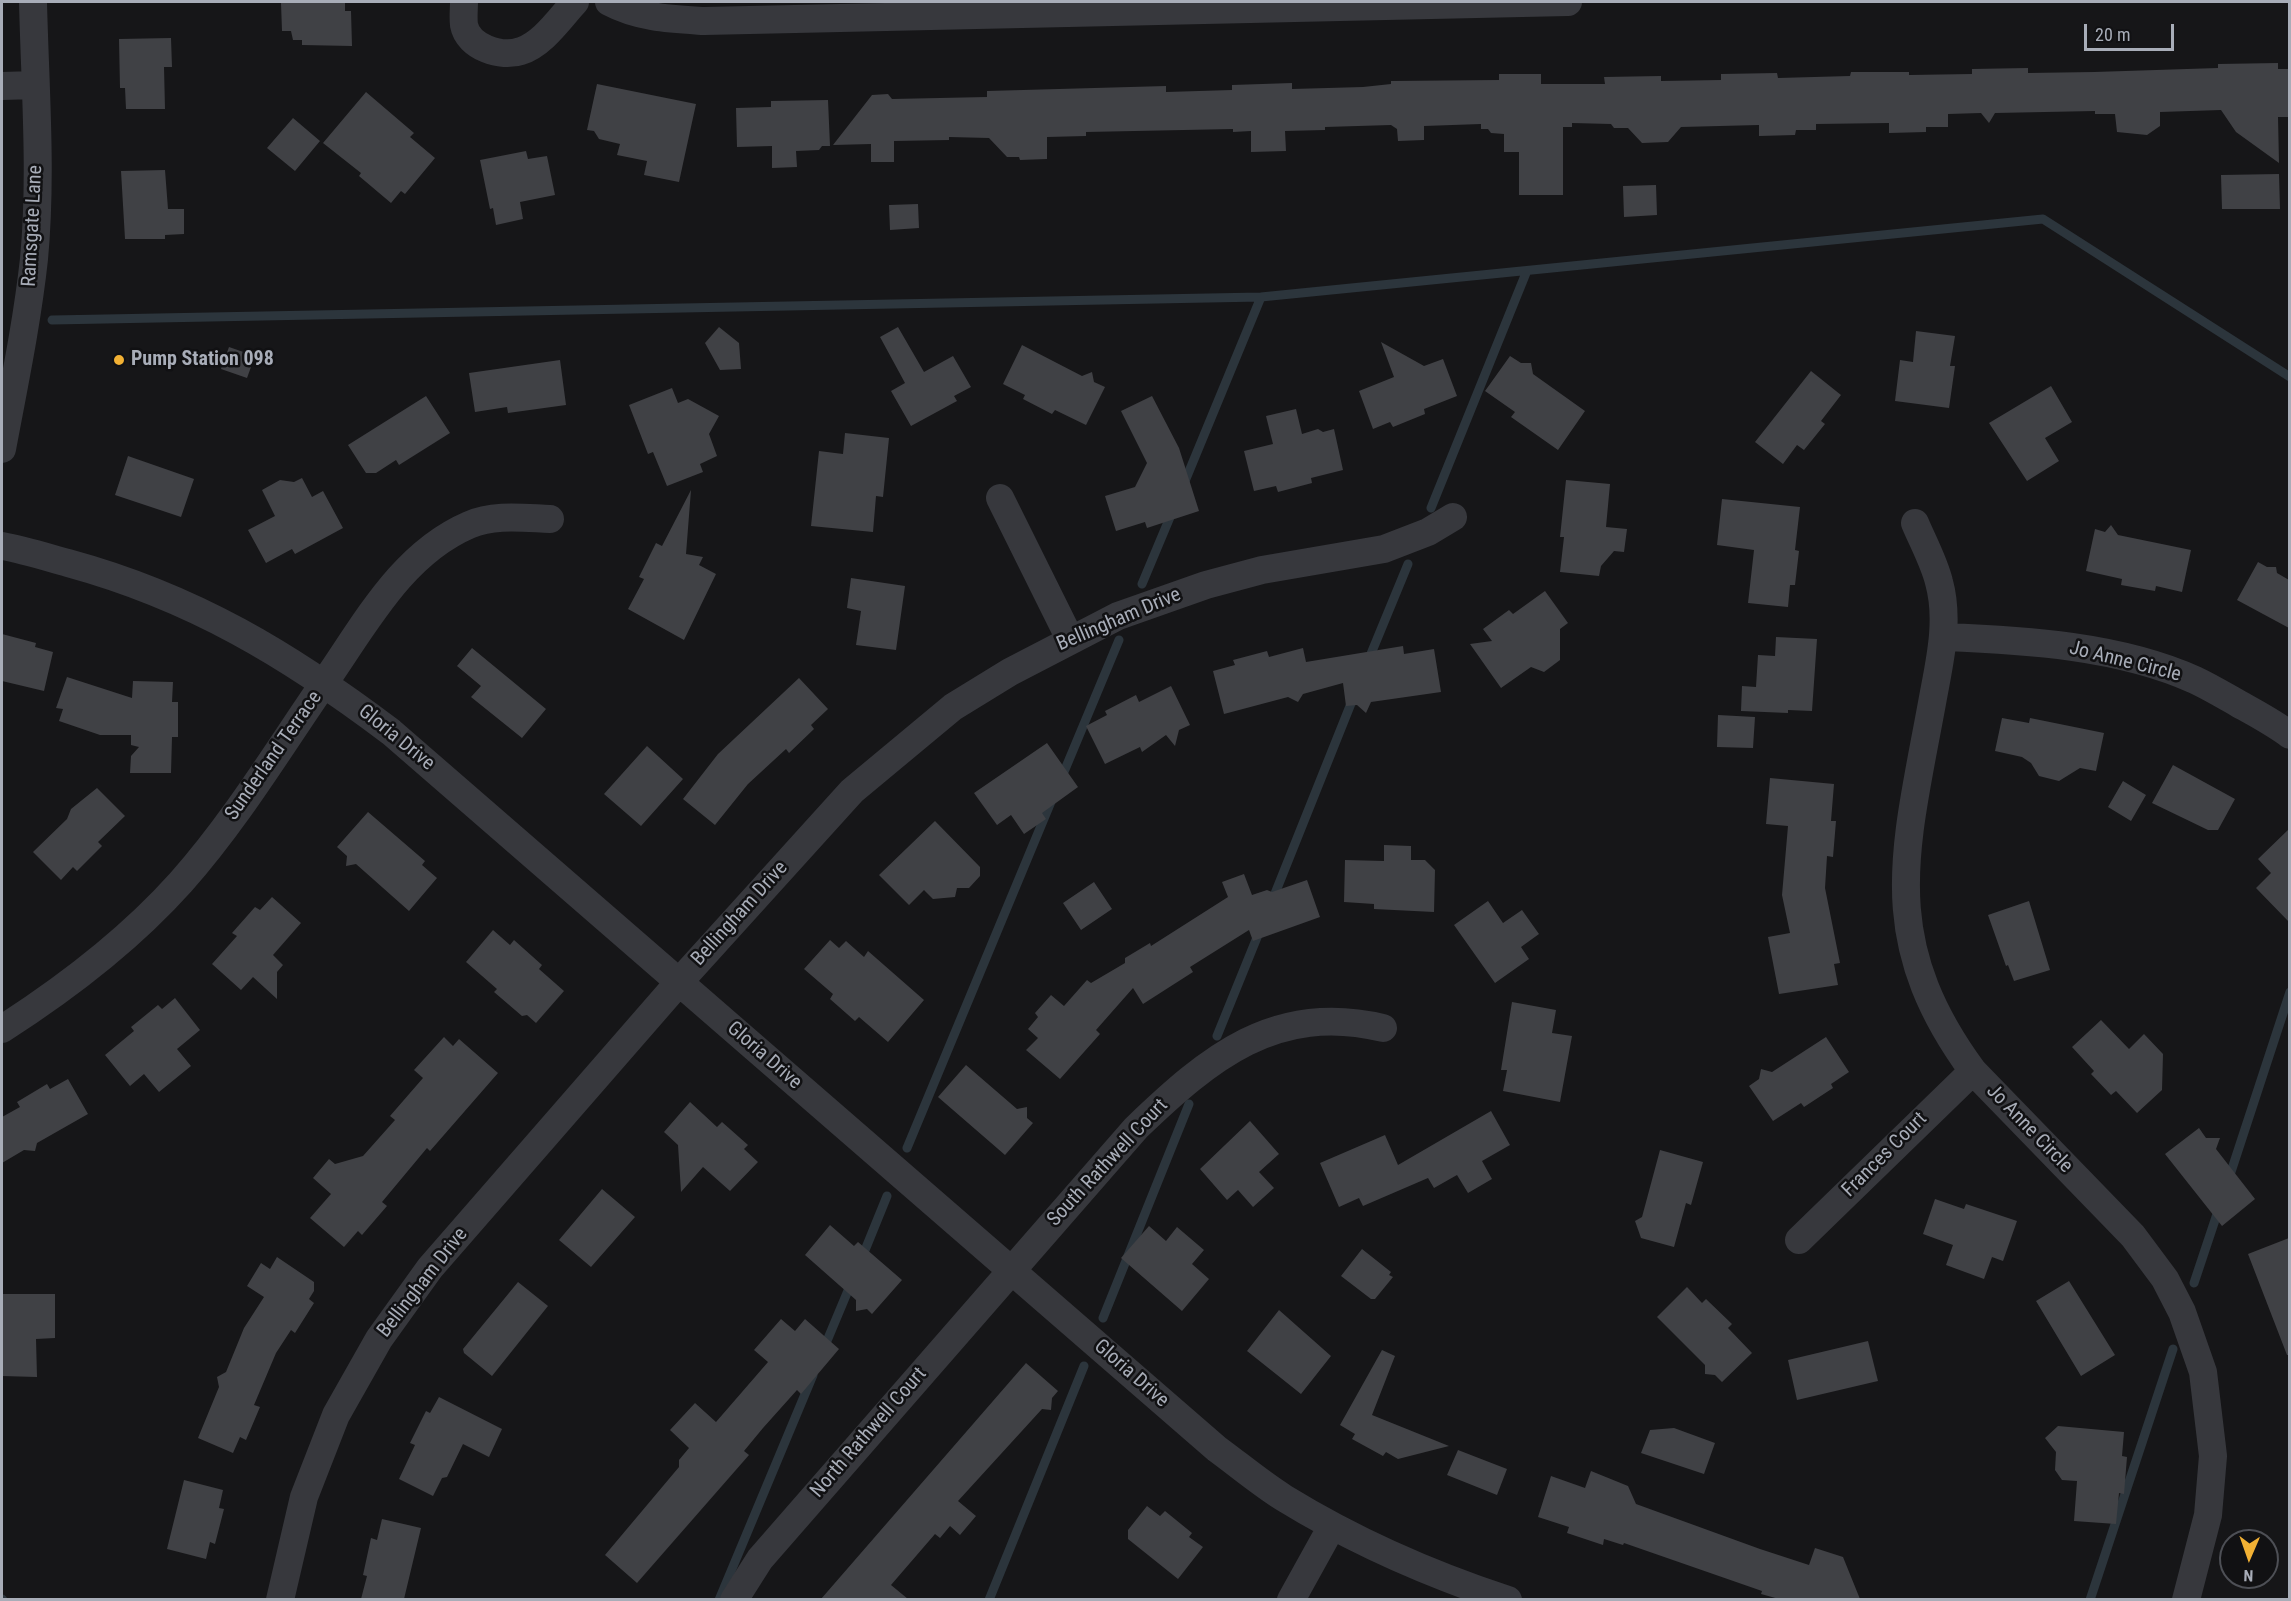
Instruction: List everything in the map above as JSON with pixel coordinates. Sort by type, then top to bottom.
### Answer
[{"type":"street","name":"Ramsgate Lane","points":[[2,448],[26,323],[34,256],[37,163],[33,2]]},
{"type":"street","points":[[464,2],[464,27],[478,46],[501,53],[521,51],[542,38],[575,2]]},
{"type":"street","points":[[609,2],[626,11],[659,18],[704,21],[919,9],[1568,2]]},
{"type":"street","points":[[2,86],[35,85]]},
{"type":"street","points":[[1000,498],[1070,639]]},
{"type":"street","name":"Sunderland Terrace","points":[[2,1029],[74,979],[147,916],[181,882],[245,801],[386,592],[432,546],[471,524],[481,521],[501,517],[550,519]]},
{"type":"street","name":"Bellingham Drive","points":[[280,1599],[304,1497],[336,1415],[379,1339],[430,1268],[680,981],[852,791],[898,750],[953,707],[1070,639],[1118,616],[1206,585],[1262,570],[1384,549],[1428,532],[1453,517]]},
{"type":"street","name":"Jo Anne Circle","points":[[1915,524],[1940,583],[1944,637],[1906,844],[1905,910],[1913,958],[1927,997],[1952,1043],[1972,1071],[2133,1236],[2165,1279],[2182,1312],[2203,1372],[2213,1456],[2208,1515],[2186,1599]]},
{"type":"street","name":"Gloria Drive","points":[[2,546],[121,577],[218,619],[325,682],[391,732],[1217,1449],[1281,1496],[1332,1526],[1393,1557],[1508,1599]]},
{"type":"street","name":"Jo Anne Circle","points":[[1944,637],[2065,646],[2131,659],[2194,680],[2276,724],[2289,735]]},
{"type":"street","name":"South Rathwell Court","points":[[1011,1271],[1136,1128],[1174,1092],[1199,1073],[1261,1035],[1303,1022],[1359,1022],[1383,1028]]},
{"type":"street","name":"Frances Court","points":[[1799,1240],[1972,1071]]},
{"type":"street","name":"North Rathwell Court","points":[[734,1599],[760,1558],[1011,1271]]},
{"type":"street","points":[[1291,1599],[1332,1526]]},
{"type":"building","points":[[345,2],[345,11],[351,11],[352,46],[302,45],[302,40],[293,40],[291,31],[282,31],[281,3]]},
{"type":"building","points":[[171,38],[172,67],[164,67],[165,109],[126,109],[125,88],[120,88],[119,39]]},
{"type":"building","points":[[2278,63],[2278,69],[2289,69],[2289,117],[2278,117],[2279,163],[2236,132],[2221,110],[2160,112],[2160,126],[2147,135],[2117,132],[2115,114],[2095,114],[2095,111],[1995,113],[1989,123],[1981,113],[1948,114],[1948,127],[1926,127],[1926,132],[1889,133],[1889,123],[1816,124],[1816,130],[1796,130],[1795,135],[1759,136],[1759,125],[1681,127],[1668,142],[1642,143],[1628,128],[1614,128],[1611,124],[1572,123],[1572,127],[1563,127],[1563,195],[1519,195],[1519,152],[1504,152],[1504,134],[1481,129],[1481,124],[1424,126],[1424,140],[1398,141],[1397,129],[1391,125],[1285,131],[1286,151],[1251,152],[1251,131],[1233,132],[1233,129],[1086,132],[1086,136],[1047,137],[1047,159],[1020,160],[1019,157],[1007,157],[989,138],[949,137],[949,140],[894,141],[894,162],[871,162],[871,144],[833,145],[872,95],[888,94],[892,99],[987,97],[987,91],[1166,86],[1166,92],[1232,90],[1232,85],[1292,83],[1292,89],[1363,87],[1391,84],[1391,81],[1499,80],[1499,74],[1541,74],[1541,84],[1605,84],[1604,77],[1661,76],[1661,81],[1721,80],[1721,74],[1777,73],[1778,78],[1850,76],[1851,72],[1909,72],[1909,75],[1972,74],[1972,69],[2028,68],[2028,73],[2094,72],[2218,68],[2218,64]]},
{"type":"building","points":[[597,84],[696,104],[679,182],[644,175],[647,161],[617,155],[620,144],[599,139],[594,131],[587,130]]},
{"type":"building","points":[[366,92],[414,133],[410,137],[435,158],[405,194],[401,191],[391,203],[359,176],[361,173],[323,143]]},
{"type":"building","points":[[828,100],[830,146],[822,146],[819,150],[796,151],[797,167],[772,168],[772,146],[737,147],[736,108],[771,107],[771,101]]},
{"type":"building","points":[[293,118],[320,141],[295,171],[267,148]]},
{"type":"building","points":[[526,151],[528,159],[547,156],[555,195],[520,202],[523,219],[496,225],[493,208],[490,209],[480,160]]},
{"type":"building","points":[[165,170],[168,209],[184,209],[184,234],[165,235],[165,239],[125,239],[121,171]]},
{"type":"building","points":[[2279,174],[2280,209],[2222,209],[2221,175]]},
{"type":"building","points":[[1656,185],[1657,215],[1624,217],[1623,186]]},
{"type":"building","points":[[918,204],[919,228],[890,230],[889,205]]},
{"type":"building","points":[[719,327],[739,343],[741,369],[720,370],[705,343]]},
{"type":"building","points":[[898,327],[924,372],[953,356],[971,387],[954,396],[957,401],[911,426],[891,391],[905,383],[880,337]]},
{"type":"building","points":[[1916,331],[1955,336],[1950,366],[1955,366],[1949,408],[1895,401],[1900,360],[1913,362]]},
{"type":"building","points":[[1381,342],[1424,366],[1443,359],[1457,396],[1424,409],[1425,414],[1393,427],[1390,422],[1373,429],[1359,391],[1394,377]]},
{"type":"building","points":[[1022,345],[1082,376],[1092,372],[1094,382],[1105,387],[1086,425],[1055,410],[1052,414],[1023,399],[1025,395],[1003,384]]},
{"type":"building","points":[[229,347],[255,356],[247,378],[221,369]]},
{"type":"building","points":[[1510,356],[1521,363],[1531,363],[1533,374],[1585,411],[1558,450],[1511,417],[1515,412],[1485,391]]},
{"type":"building","points":[[560,360],[566,405],[508,413],[507,407],[475,412],[469,373]]},
{"type":"building","points":[[1811,371],[1841,395],[1821,421],[1825,424],[1804,450],[1797,445],[1783,464],[1755,442]]},
{"type":"building","points":[[2051,386],[2072,422],[2045,438],[2059,461],[2027,481],[1989,423]]},
{"type":"building","points":[[672,388],[678,403],[688,399],[719,416],[709,434],[717,456],[700,464],[703,472],[667,486],[653,452],[648,454],[629,405]]},
{"type":"building","points":[[426,396],[450,433],[399,465],[396,460],[376,473],[366,473],[348,445]]},
{"type":"building","points":[[1152,396],[1179,448],[1199,511],[1147,528],[1145,522],[1116,531],[1105,496],[1135,487],[1147,463],[1121,411]]},
{"type":"building","points":[[1296,409],[1302,434],[1318,429],[1323,432],[1334,429],[1343,470],[1311,478],[1312,483],[1278,492],[1276,486],[1254,491],[1244,451],[1273,444],[1266,416]]},
{"type":"building","points":[[845,433],[889,438],[883,497],[876,496],[873,532],[811,526],[819,451],[843,454]]},
{"type":"building","points":[[128,456],[194,479],[181,517],[115,495]]},
{"type":"building","points":[[302,478],[312,497],[323,491],[343,528],[295,554],[292,549],[266,563],[248,530],[275,516],[262,490],[280,480],[294,482]]},
{"type":"building","points":[[1566,480],[1610,484],[1606,527],[1627,529],[1624,552],[1614,551],[1601,566],[1599,576],[1560,572],[1564,537],[1560,537]]},
{"type":"building","points":[[691,490],[686,554],[703,557],[699,565],[716,574],[684,640],[628,609],[644,579],[639,577],[656,543],[662,546]]},
{"type":"building","points":[[1722,499],[1800,507],[1795,550],[1799,551],[1795,585],[1790,585],[1788,607],[1748,603],[1754,550],[1717,545]]},
{"type":"building","points":[[2111,525],[2118,535],[2191,550],[2182,592],[2156,586],[2155,591],[2121,585],[2122,579],[2086,571],[2095,529],[2105,532]]},
{"type":"building","points":[[2258,562],[2267,567],[2276,567],[2277,573],[2289,580],[2289,628],[2237,600]]},
{"type":"building","points":[[851,578],[905,586],[896,650],[856,645],[861,611],[847,608]]},
{"type":"building","points":[[1545,591],[1568,623],[1560,629],[1560,660],[1544,672],[1531,667],[1501,688],[1470,644],[1492,641],[1483,629],[1509,610],[1513,614]]},
{"type":"building","points":[[2,634],[36,643],[35,647],[53,652],[44,691],[2,681]]},
{"type":"building","points":[[1776,637],[1817,639],[1812,711],[1788,710],[1788,713],[1741,711],[1742,686],[1756,687],[1758,655],[1775,656]]},
{"type":"building","points":[[1403,646],[1404,654],[1434,649],[1441,692],[1371,702],[1366,713],[1357,705],[1346,706],[1343,683],[1303,694],[1298,702],[1288,697],[1224,714],[1213,671],[1235,665],[1233,660],[1267,651],[1269,657],[1303,648],[1306,662]]},
{"type":"building","points":[[472,648],[546,709],[522,738],[471,697],[481,686],[457,666]]},
{"type":"building","points":[[67,677],[132,698],[133,681],[173,682],[172,702],[178,702],[178,737],[172,737],[171,773],[130,773],[131,756],[139,747],[131,745],[131,735],[100,735],[59,721],[63,709],[56,708]]},
{"type":"building","points":[[799,678],[828,709],[811,725],[814,729],[789,753],[786,749],[748,784],[715,825],[683,799],[718,754]]},
{"type":"building","points":[[1171,686],[1190,725],[1179,730],[1175,746],[1166,735],[1142,752],[1140,747],[1105,764],[1086,726],[1107,715],[1105,711],[1136,695],[1139,702]]},
{"type":"building","points":[[1718,715],[1755,717],[1753,748],[1717,747]]},
{"type":"building","points":[[2002,718],[2029,723],[2030,718],[2104,733],[2096,771],[2080,768],[2059,781],[2039,776],[2031,763],[2022,757],[1995,751]]},
{"type":"building","points":[[1047,743],[1078,787],[1042,813],[1046,819],[1024,834],[1011,815],[997,825],[974,793]]},
{"type":"building","points":[[647,746],[683,779],[641,826],[604,794]]},
{"type":"building","points":[[2173,765],[2235,799],[2218,830],[2208,830],[2152,803]]},
{"type":"building","points":[[1770,778],[1834,784],[1831,821],[1836,821],[1833,857],[1827,856],[1825,888],[1840,963],[1834,964],[1838,985],[1779,994],[1768,937],[1790,933],[1782,895],[1788,826],[1766,824]]},
{"type":"building","points":[[2123,781],[2146,795],[2131,821],[2108,807]]},
{"type":"building","points":[[97,788],[125,816],[98,842],[102,846],[77,871],[73,867],[61,880],[33,852],[67,819],[71,809]]},
{"type":"building","points":[[368,812],[425,861],[422,865],[437,878],[409,911],[356,864],[346,866],[347,856],[337,847]]},
{"type":"building","points":[[935,821],[980,867],[980,876],[969,888],[957,888],[955,897],[933,899],[924,890],[909,905],[879,875]]},
{"type":"building","points":[[2289,829],[2289,922],[2256,888],[2271,873],[2258,859]]},
{"type":"building","points":[[1384,845],[1411,846],[1411,860],[1425,860],[1435,870],[1434,912],[1374,909],[1374,904],[1344,902],[1345,860],[1384,861]]},
{"type":"building","points":[[1244,874],[1252,895],[1267,890],[1272,892],[1307,880],[1320,917],[1253,941],[1249,930],[1190,967],[1193,972],[1143,1004],[1133,988],[1096,1030],[1100,1034],[1060,1079],[1026,1050],[1038,1038],[1028,1029],[1038,1017],[1035,1013],[1051,995],[1064,1006],[1087,980],[1091,983],[1125,963],[1125,958],[1150,943],[1151,946],[1228,897],[1222,882]]},
{"type":"building","points":[[1094,882],[1112,909],[1081,930],[1063,903]]},
{"type":"building","points":[[272,897],[301,923],[273,955],[283,965],[277,972],[277,999],[253,977],[241,990],[212,964],[237,936],[232,933],[255,907],[260,910]]},
{"type":"building","points":[[1488,901],[1503,923],[1522,910],[1539,934],[1521,947],[1529,959],[1495,983],[1454,925]]},
{"type":"building","points":[[2029,901],[2050,970],[2014,981],[2008,965],[2006,966],[1988,915]]},
{"type":"building","points":[[493,930],[510,945],[514,940],[542,965],[539,969],[564,991],[536,1023],[527,1015],[522,1016],[494,992],[497,989],[466,962]]},
{"type":"building","points":[[830,940],[839,948],[846,941],[864,957],[868,951],[924,1000],[888,1042],[859,1017],[855,1021],[830,999],[833,994],[804,969]]},
{"type":"building","points":[[175,998],[200,1030],[177,1049],[191,1066],[159,1092],[144,1074],[130,1086],[105,1055],[134,1031],[131,1027],[158,1005],[162,1009]]},
{"type":"building","points":[[1512,1002],[1556,1010],[1552,1033],[1572,1036],[1560,1102],[1503,1091],[1507,1070],[1501,1070]]},
{"type":"building","points":[[2101,1020],[2129,1049],[2144,1034],[2163,1054],[2162,1090],[2137,1113],[2116,1091],[2111,1095],[2091,1074],[2094,1071],[2072,1047]]},
{"type":"building","points":[[444,1037],[453,1046],[459,1039],[498,1073],[430,1151],[427,1148],[382,1202],[387,1206],[362,1235],[358,1231],[344,1247],[310,1218],[331,1194],[313,1178],[329,1159],[335,1164],[363,1156],[395,1120],[390,1116],[423,1078],[414,1070]]},
{"type":"building","points":[[1826,1037],[1849,1072],[1831,1084],[1833,1088],[1804,1107],[1801,1103],[1773,1121],[1749,1086],[1759,1079],[1761,1069],[1772,1072]]},
{"type":"building","points":[[966,1065],[1017,1109],[1027,1107],[1027,1118],[1033,1123],[1005,1155],[938,1097]]},
{"type":"building","points":[[68,1079],[88,1114],[37,1143],[35,1151],[24,1150],[2,1163],[2,1117],[20,1107],[17,1102],[47,1084],[50,1089]]},
{"type":"building","points":[[690,1102],[717,1127],[722,1122],[748,1145],[744,1149],[758,1162],[730,1191],[703,1167],[681,1192],[678,1145],[664,1132]]},
{"type":"building","points":[[1491,1111],[1510,1145],[1482,1161],[1492,1179],[1468,1193],[1457,1175],[1434,1188],[1428,1178],[1363,1206],[1359,1198],[1339,1207],[1320,1163],[1385,1135],[1398,1165]]},
{"type":"building","points":[[1250,1121],[1279,1154],[1259,1172],[1274,1188],[1253,1207],[1238,1190],[1227,1200],[1200,1169]]},
{"type":"building","points":[[2199,1128],[2206,1138],[2220,1138],[2216,1149],[2255,1199],[2222,1226],[2165,1154]]},
{"type":"building","points":[[1660,1150],[1703,1162],[1691,1205],[1686,1203],[1674,1247],[1641,1238],[1635,1221],[1642,1217]]},
{"type":"building","points":[[602,1189],[635,1217],[591,1267],[559,1240]]},
{"type":"building","points":[[1935,1199],[1964,1209],[1966,1204],[2017,1221],[2003,1261],[1992,1257],[1984,1279],[1946,1265],[1953,1245],[1923,1234]]},
{"type":"building","points":[[830,1225],[854,1246],[858,1242],[902,1280],[872,1314],[867,1309],[856,1311],[856,1300],[805,1255]]},
{"type":"building","points":[[1149,1226],[1166,1241],[1177,1227],[1204,1250],[1192,1264],[1209,1279],[1182,1311],[1121,1258]]},
{"type":"building","points":[[2289,1238],[2289,1355],[2287,1355],[2248,1254]]},
{"type":"building","points":[[1362,1249],[1391,1272],[1389,1275],[1393,1277],[1375,1299],[1371,1299],[1341,1276]]},
{"type":"building","points":[[277,1257],[314,1282],[314,1291],[309,1299],[314,1303],[295,1333],[291,1330],[276,1353],[254,1405],[260,1407],[246,1440],[240,1437],[233,1453],[198,1438],[219,1387],[217,1377],[226,1372],[244,1328],[264,1297],[247,1286],[261,1263],[270,1269]]},
{"type":"building","points":[[2069,1281],[2115,1355],[2081,1376],[2036,1301]]},
{"type":"building","points":[[518,1282],[548,1306],[492,1376],[464,1353],[463,1349]]},
{"type":"building","points":[[1687,1287],[1702,1303],[1706,1299],[1732,1324],[1728,1328],[1752,1353],[1722,1382],[1715,1375],[1705,1374],[1705,1365],[1657,1317]]},
{"type":"building","points":[[2,1294],[55,1294],[55,1338],[36,1339],[37,1377],[2,1376]]},
{"type":"building","points":[[1279,1310],[1331,1356],[1301,1394],[1247,1351]]},
{"type":"building","points":[[781,1319],[795,1331],[805,1319],[839,1349],[801,1394],[797,1390],[763,1428],[744,1451],[749,1455],[637,1583],[605,1555],[679,1467],[679,1460],[689,1448],[670,1430],[695,1403],[716,1422],[768,1362],[754,1350]]},
{"type":"building","points":[[1868,1341],[1878,1381],[1797,1400],[1788,1360]]},
{"type":"building","points":[[1382,1350],[1395,1356],[1372,1415],[1449,1446],[1398,1459],[1386,1452],[1383,1456],[1352,1439],[1355,1434],[1340,1425]]},
{"type":"building","points":[[1026,1363],[1058,1391],[1052,1398],[1051,1410],[1042,1409],[958,1501],[976,1516],[960,1535],[950,1526],[940,1538],[935,1534],[891,1585],[908,1599],[821,1599]]},
{"type":"building","points":[[439,1397],[502,1429],[489,1457],[463,1444],[447,1477],[442,1478],[433,1496],[399,1479],[415,1445],[410,1443],[426,1411],[430,1413]]},
{"type":"building","points":[[2058,1426],[2124,1432],[2122,1456],[2127,1457],[2124,1494],[2119,1493],[2116,1524],[2074,1521],[2077,1481],[2062,1480],[2055,1470],[2056,1452],[2045,1438]]},
{"type":"building","points":[[1674,1428],[1715,1443],[1704,1474],[1641,1453],[1650,1430]]},
{"type":"building","points":[[1458,1450],[1507,1469],[1497,1495],[1447,1475]]},
{"type":"building","points":[[1591,1471],[1628,1486],[1636,1504],[1760,1549],[1809,1565],[1815,1548],[1843,1557],[1860,1599],[1779,1599],[1624,1543],[1623,1545],[1604,1539],[1603,1545],[1567,1533],[1569,1527],[1538,1517],[1551,1476],[1585,1488]]},
{"type":"building","points":[[184,1480],[223,1490],[219,1508],[224,1509],[215,1544],[210,1542],[206,1559],[167,1549]]},
{"type":"building","points":[[1147,1506],[1160,1516],[1165,1511],[1192,1533],[1189,1537],[1203,1547],[1178,1579],[1128,1539],[1128,1530]]},
{"type":"building","points":[[382,1519],[421,1528],[404,1599],[361,1599],[367,1576],[363,1575],[371,1538],[377,1540]]},
{"type":"waterway","points":[[52,320],[1261,297],[2043,219],[2290,377]]},
{"type":"waterway","points":[[1431,508],[1526,273]]},
{"type":"waterway","points":[[1183,486],[1261,297]]},
{"type":"waterway","points":[[1142,584],[1173,510]]},
{"type":"waterway","points":[[1368,661],[1408,564]]},
{"type":"waterway","points":[[1061,779],[1119,640]]},
{"type":"waterway","points":[[1272,901],[1354,696]]},
{"type":"waterway","points":[[907,1148],[1053,797]]},
{"type":"waterway","points":[[1217,1036],[1260,930]]},
{"type":"waterway","points":[[2228,1181],[2290,992]]},
{"type":"waterway","points":[[1103,1318],[1189,1104]]},
{"type":"waterway","points":[[861,1260],[887,1196]]},
{"type":"waterway","points":[[2194,1283],[2219,1208]]},
{"type":"waterway","points":[[824,1348],[852,1281]]},
{"type":"waterway","points":[[2090,1600],[2173,1349]]},
{"type":"waterway","points":[[989,1600],[1084,1366]]},
{"type":"waterway","points":[[719,1600],[813,1375]]},
{"type":"place","name":"Pump Station 098","points":[[119,360]]}]
